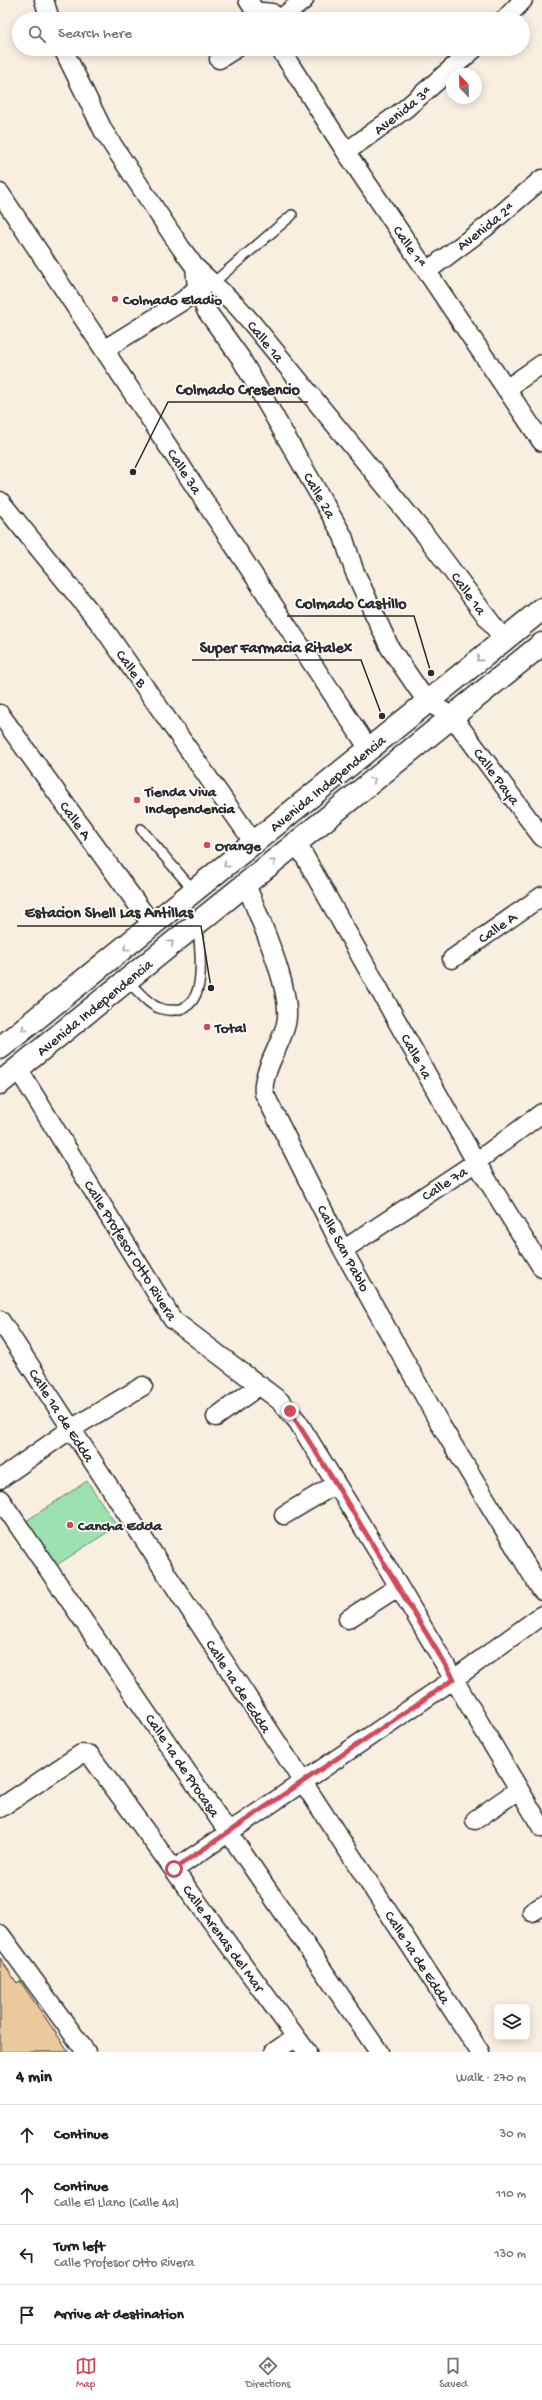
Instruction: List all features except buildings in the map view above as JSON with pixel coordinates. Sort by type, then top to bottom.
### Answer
[{"type":"main road","name":"Avenida Independencia","points":[[0,1048],[153,926],[542,608]]},
{"type":"main road","name":"Avenida Independencia","points":[[0,1083],[542,644]]},
{"type":"main road","points":[[188,896],[198,922]]},
{"type":"main road","points":[[66,995],[82,1016]]},
{"type":"street","points":[[44,0],[48,12]]},
{"type":"street","points":[[288,12],[304,0]]},
{"type":"street","points":[[512,12],[523,0]]},
{"type":"street","points":[[252,11],[262,12]]},
{"type":"street","name":"Calle 1a","points":[[66,56],[104,132],[195,267],[205,285],[251,322],[426,536],[504,640]]},
{"type":"street","points":[[219,59],[224,56]]},
{"type":"street","name":"Calle 1ª","points":[[284,56],[346,152],[542,442]]},
{"type":"street","name":"Avenida 3ª","points":[[346,152],[405,109],[466,56]]},
{"type":"street","name":"Avenida 2ª","points":[[427,271],[486,227],[542,179]]},
{"type":"street","name":"Calle 3a","points":[[0,194],[369,749]]},
{"type":"street","points":[[106,352],[113,344],[184,300],[205,285]]},
{"type":"street","name":"Calle 2a","points":[[205,285],[206,310],[240,357],[343,536],[357,577],[390,648],[427,702],[452,716]]},
{"type":"street","points":[[506,389],[542,364]]},
{"type":"street","name":"Calle B","points":[[0,501],[102,626],[254,843]]},
{"type":"street","name":"Calle A","points":[[0,714],[153,926]]},
{"type":"street","name":"Calle Paya","points":[[452,716],[542,837]]},
{"type":"street","name":"Calle 1a","points":[[297,843],[476,1162],[542,1268]]},
{"type":"street","name":"Calle San Pablo","points":[[246,884],[278,968],[287,1010],[287,1023],[264,1082],[264,1093],[343,1250],[440,1424],[542,1591]]},
{"type":"street","name":"Calle A","points":[[452,958],[542,896]]},
{"type":"street","name":"Calle Profesor Otto Rivera","points":[[18,1069],[170,1317],[260,1385],[290,1411],[454,1679],[518,1790],[542,1828]]},
{"type":"street","name":"Calle 7a","points":[[343,1250],[476,1162],[542,1113]]},
{"type":"street","name":"Calle 1a de Edda","points":[[0,1320],[480,2052]]},
{"type":"street","points":[[216,1417],[260,1385]]},
{"type":"street","points":[[0,1479],[71,1429],[143,1386]]},
{"type":"street","points":[[284,1515],[336,1484]]},
{"type":"street","name":"Calle 1a de Procasa","points":[[0,1498],[379,2052]]},
{"type":"street","points":[[348,1619],[398,1587]]},
{"type":"street","points":[[174,1869],[454,1679],[542,1615]]},
{"type":"street","name":"Calle Arenas del Mar","points":[[0,1808],[81,1754],[86,1753],[120,1794],[306,2052]]},
{"type":"street","points":[[474,1820],[518,1790]]},
{"type":"street","points":[[0,1934],[86,2052]]},
{"type":"street","points":[[274,2052],[296,2037]]},
{"type":"lane","points":[[205,285],[292,215]]},
{"type":"lane","points":[[141,829],[188,896]]},
{"type":"lane","points":[[126,980],[158,1008],[170,1011],[184,1008],[195,998],[200,983],[198,922]]},
{"type":"green space","name":"Cancha Edda","points":[[87,1481],[117,1526],[52,1568],[23,1523]]},
{"type":"place","name":"Colmado Eladio","points":[[115,299]]},
{"type":"place","name":"Colmado Cresencio","points":[[133,472]]},
{"type":"place","name":"Colmado Castillo","points":[[431,673]]},
{"type":"place","name":"Super Farmacia Ritalex","points":[[382,716]]},
{"type":"place","name":"Tienda Viva Independencia","points":[[137,800]]},
{"type":"place","name":"Orange","points":[[207,845]]},
{"type":"place","name":"Estacion Shell Las Antillas","points":[[211,988]]},
{"type":"place","name":"Total","points":[[207,1027]]},
{"type":"place","name":"Cancha Edda","points":[[70,1525]]},
{"type":"route","points":[[174,1869],[454,1679],[380,1555],[290,1411]]}]
